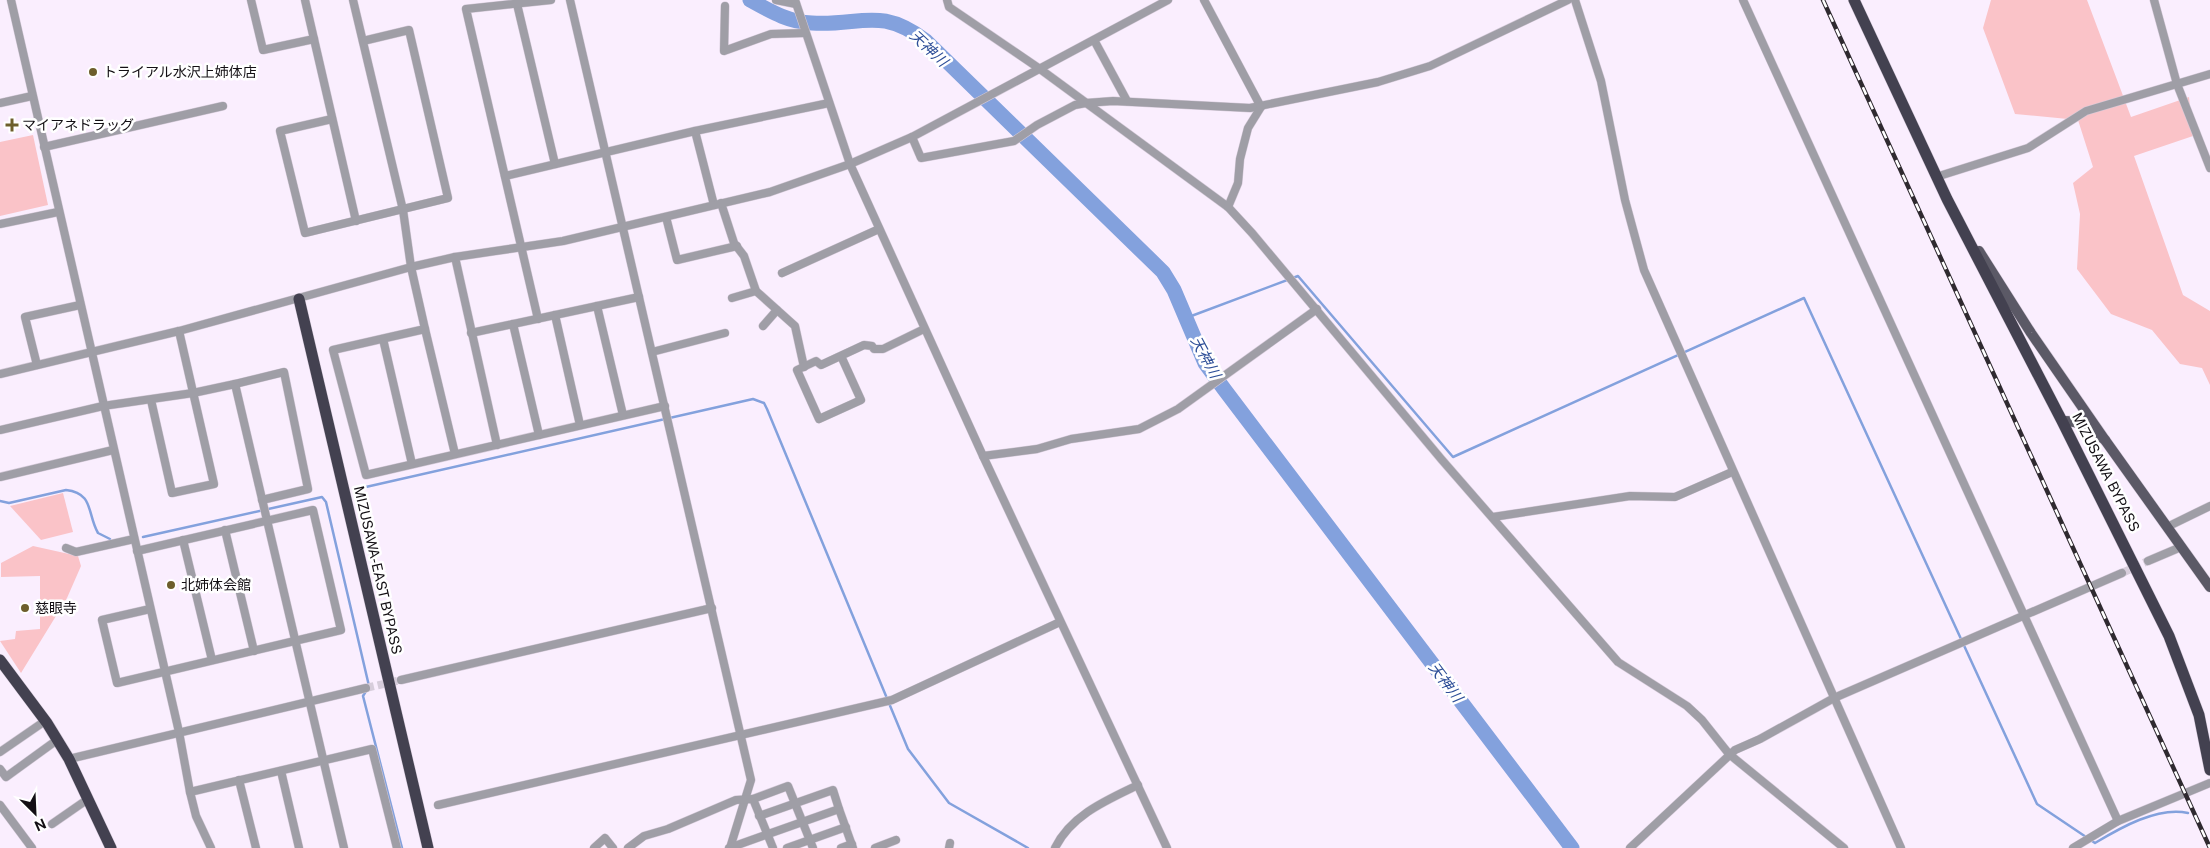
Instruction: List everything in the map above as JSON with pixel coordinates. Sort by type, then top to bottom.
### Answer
[{"type":"highway","name":"MIZUSAWA BYPASS","points":[[1854,0],[1936,177],[2170,636],[2199,715],[2210,770]]},
{"type":"highway","name":"MIZUSAWA-EAST BYPASS","points":[[299,299],[428,848]]},
{"type":"highway","points":[[0,660],[45,721],[70,759],[111,848]]},
{"type":"main road","points":[[1947,199],[2031,333],[2210,587]]},
{"type":"main road","points":[[2062,421],[2074,420],[2090,427],[2105,440]]},
{"type":"street","points":[[11,0],[58,212],[179,732],[190,792],[196,816],[211,848]]},
{"type":"street","points":[[251,0],[262,50],[314,39]]},
{"type":"street","points":[[304,0],[356,221]]},
{"type":"street","points":[[353,0],[403,210],[411,267],[455,454]]},
{"type":"street","points":[[538,319],[466,9],[551,0]]},
{"type":"street","points":[[570,0],[751,780],[749,799],[729,848]]},
{"type":"street","points":[[776,0],[795,2],[850,164],[982,456],[1167,848]]},
{"type":"street","points":[[947,0],[949,7],[1040,69],[1228,208],[1252,233],[1493,518],[1618,662],[1687,706],[1702,720],[1729,754],[1844,848]]},
{"type":"street","points":[[0,374],[179,331],[411,267],[455,257],[521,248],[623,228],[770,192],[850,164],[912,137],[1168,0]]},
{"type":"street","points":[[1204,0],[1261,106]]},
{"type":"street","points":[[912,137],[921,158],[1014,141],[1037,125],[1075,106],[1086,103],[1127,101],[1214,107],[1261,106],[1410,73],[1568,0]]},
{"type":"street","points":[[1575,0],[1601,81],[1625,200],[1644,270],[1732,472],[1901,848]]},
{"type":"street","points":[[1743,0],[2118,821]]},
{"type":"street","points":[[2154,0],[2177,84],[2210,168]]},
{"type":"street","points":[[517,4],[555,164]]},
{"type":"street","points":[[725,6],[724,51],[772,34],[805,33]]},
{"type":"street","points":[[332,119],[280,131],[305,233],[448,198],[409,30],[363,40]]},
{"type":"street","points":[[1094,40],[1127,101]]},
{"type":"street","points":[[1936,177],[2028,148],[2086,111],[2210,74]]},
{"type":"street","points":[[0,103],[32,96]]},
{"type":"street","points":[[505,176],[695,131],[829,103]]},
{"type":"street","points":[[44,147],[223,106]]},
{"type":"street","points":[[1228,208],[1238,183],[1240,159],[1248,128],[1261,106]]},
{"type":"street","points":[[695,131],[718,204],[736,246],[744,256],[756,291],[795,326],[804,367]]},
{"type":"street","points":[[0,224],[58,212]]},
{"type":"street","points":[[666,217],[677,260],[736,246]]},
{"type":"street","points":[[782,274],[879,229]]},
{"type":"street","points":[[455,257],[497,445]]},
{"type":"street","points":[[732,298],[756,291]]},
{"type":"street","points":[[471,333],[639,297]]},
{"type":"street","points":[[37,365],[26,317],[80,305]]},
{"type":"street","points":[[597,306],[623,415]]},
{"type":"street","points":[[982,456],[1037,449],[1072,440],[1139,428],[1178,409],[1316,309]]},
{"type":"street","points":[[763,326],[777,310]]},
{"type":"street","points":[[555,315],[580,425]]},
{"type":"street","points":[[513,324],[539,435]]},
{"type":"street","points":[[425,329],[333,350],[366,475],[665,406]]},
{"type":"street","points":[[842,356],[861,400],[819,419],[797,370],[816,362],[820,365],[864,346],[883,349],[924,329]]},
{"type":"street","points":[[151,400],[172,494],[214,484],[179,331]]},
{"type":"street","points":[[652,352],[725,333]]},
{"type":"street","points":[[383,339],[412,464]]},
{"type":"street","points":[[0,430],[103,406],[193,393],[284,372],[308,488],[262,500]]},
{"type":"street","points":[[235,384],[344,848]]},
{"type":"street","points":[[0,476],[113,450]]},
{"type":"street","points":[[1493,518],[1630,496],[1675,497],[1732,472]]},
{"type":"street","points":[[2167,527],[2210,506]]},
{"type":"street","points":[[137,551],[313,510],[341,630],[117,683],[102,620],[150,609]]},
{"type":"street","points":[[225,530],[254,651]]},
{"type":"street","points":[[66,548],[76,552],[134,539]]},
{"type":"street","points":[[183,540],[212,660]]},
{"type":"street","points":[[2148,561],[2181,547]]},
{"type":"street","points":[[1630,848],[1729,754],[1834,698],[2122,573]]},
{"type":"street","points":[[401,680],[712,608]]},
{"type":"street","points":[[438,805],[892,700],[1060,622]]},
{"type":"street","points":[[70,759],[366,688]]},
{"type":"street","points":[[0,752],[45,721]]},
{"type":"street","points":[[0,769],[6,777],[58,740]]},
{"type":"street","points":[[190,792],[372,750],[397,848]]},
{"type":"street","points":[[281,771],[299,848]]},
{"type":"street","points":[[239,780],[256,848]]},
{"type":"street","points":[[2073,848],[2118,821],[2210,783]]},
{"type":"street","points":[[1055,848],[1058,841],[1088,809],[1138,785]]},
{"type":"street","points":[[628,848],[644,836],[668,829],[736,800],[749,799],[788,786],[813,848]]},
{"type":"street","points":[[759,816],[833,790],[853,846],[842,848]]},
{"type":"street","points":[[52,824],[88,799]]},
{"type":"street","points":[[749,799],[759,816],[773,848]]},
{"type":"street","points":[[0,805],[32,848]]},
{"type":"street","points":[[729,848],[768,836],[839,809]]},
{"type":"street","points":[[787,848],[846,827]]},
{"type":"street","points":[[594,848],[605,838],[613,848]]},
{"type":"street","points":[[875,848],[896,840]]},
{"type":"shaded area","points":[[1991,0],[2087,0],[2131,117],[2189,97],[2193,136],[2134,156],[2183,295],[2210,311],[2210,385],[2202,368],[2180,364],[2152,330],[2111,314],[2077,269],[2080,214],[2073,183],[2093,167],[2078,120],[2015,114],[1983,28]]},
{"type":"shaded area","points":[[33,135],[48,205],[0,216],[0,142]]},
{"type":"shaded area","points":[[63,493],[73,532],[41,540],[10,506]]},
{"type":"shaded area","points":[[33,546],[78,556],[81,566],[67,598],[21,673],[0,641],[15,639],[16,631],[40,629],[40,576],[1,577],[1,563]]},
{"type":"waterway","name":"天神川","points":[[750,0],[795,21],[829,23],[870,20],[895,24],[910,30],[926,41],[1163,272],[1174,290],[1205,363],[1572,848]]},
{"type":"waterway","points":[[1186,318],[1298,276],[1453,457],[1804,298],[2037,804],[2095,843],[2128,825],[2152,815],[2176,812],[2188,813]]},
{"type":"waterway","points":[[357,489],[753,399],[764,403],[908,749],[949,803],[1028,848]]},
{"type":"waterway","points":[[0,501],[9,503],[66,490],[75,492],[86,500],[98,533],[110,539]]},
{"type":"waterway","points":[[143,537],[322,497],[326,502],[369,686],[363,696],[402,848]]},
{"type":"tunnel","points":[[2122,573],[2148,561]]},
{"type":"tunnel","points":[[366,688],[401,680]]},
{"type":"railway","points":[[1823,0],[2210,848]]},
{"type":"place","name":"トライアル水沢上姉体店","points":[[93,72]]},
{"type":"place","name":"マイアネドラッグ","points":[[12,125]]},
{"type":"place","name":"北姉体会館","points":[[171,585]]},
{"type":"place","name":"慈眼寺","points":[[25,608]]}]
